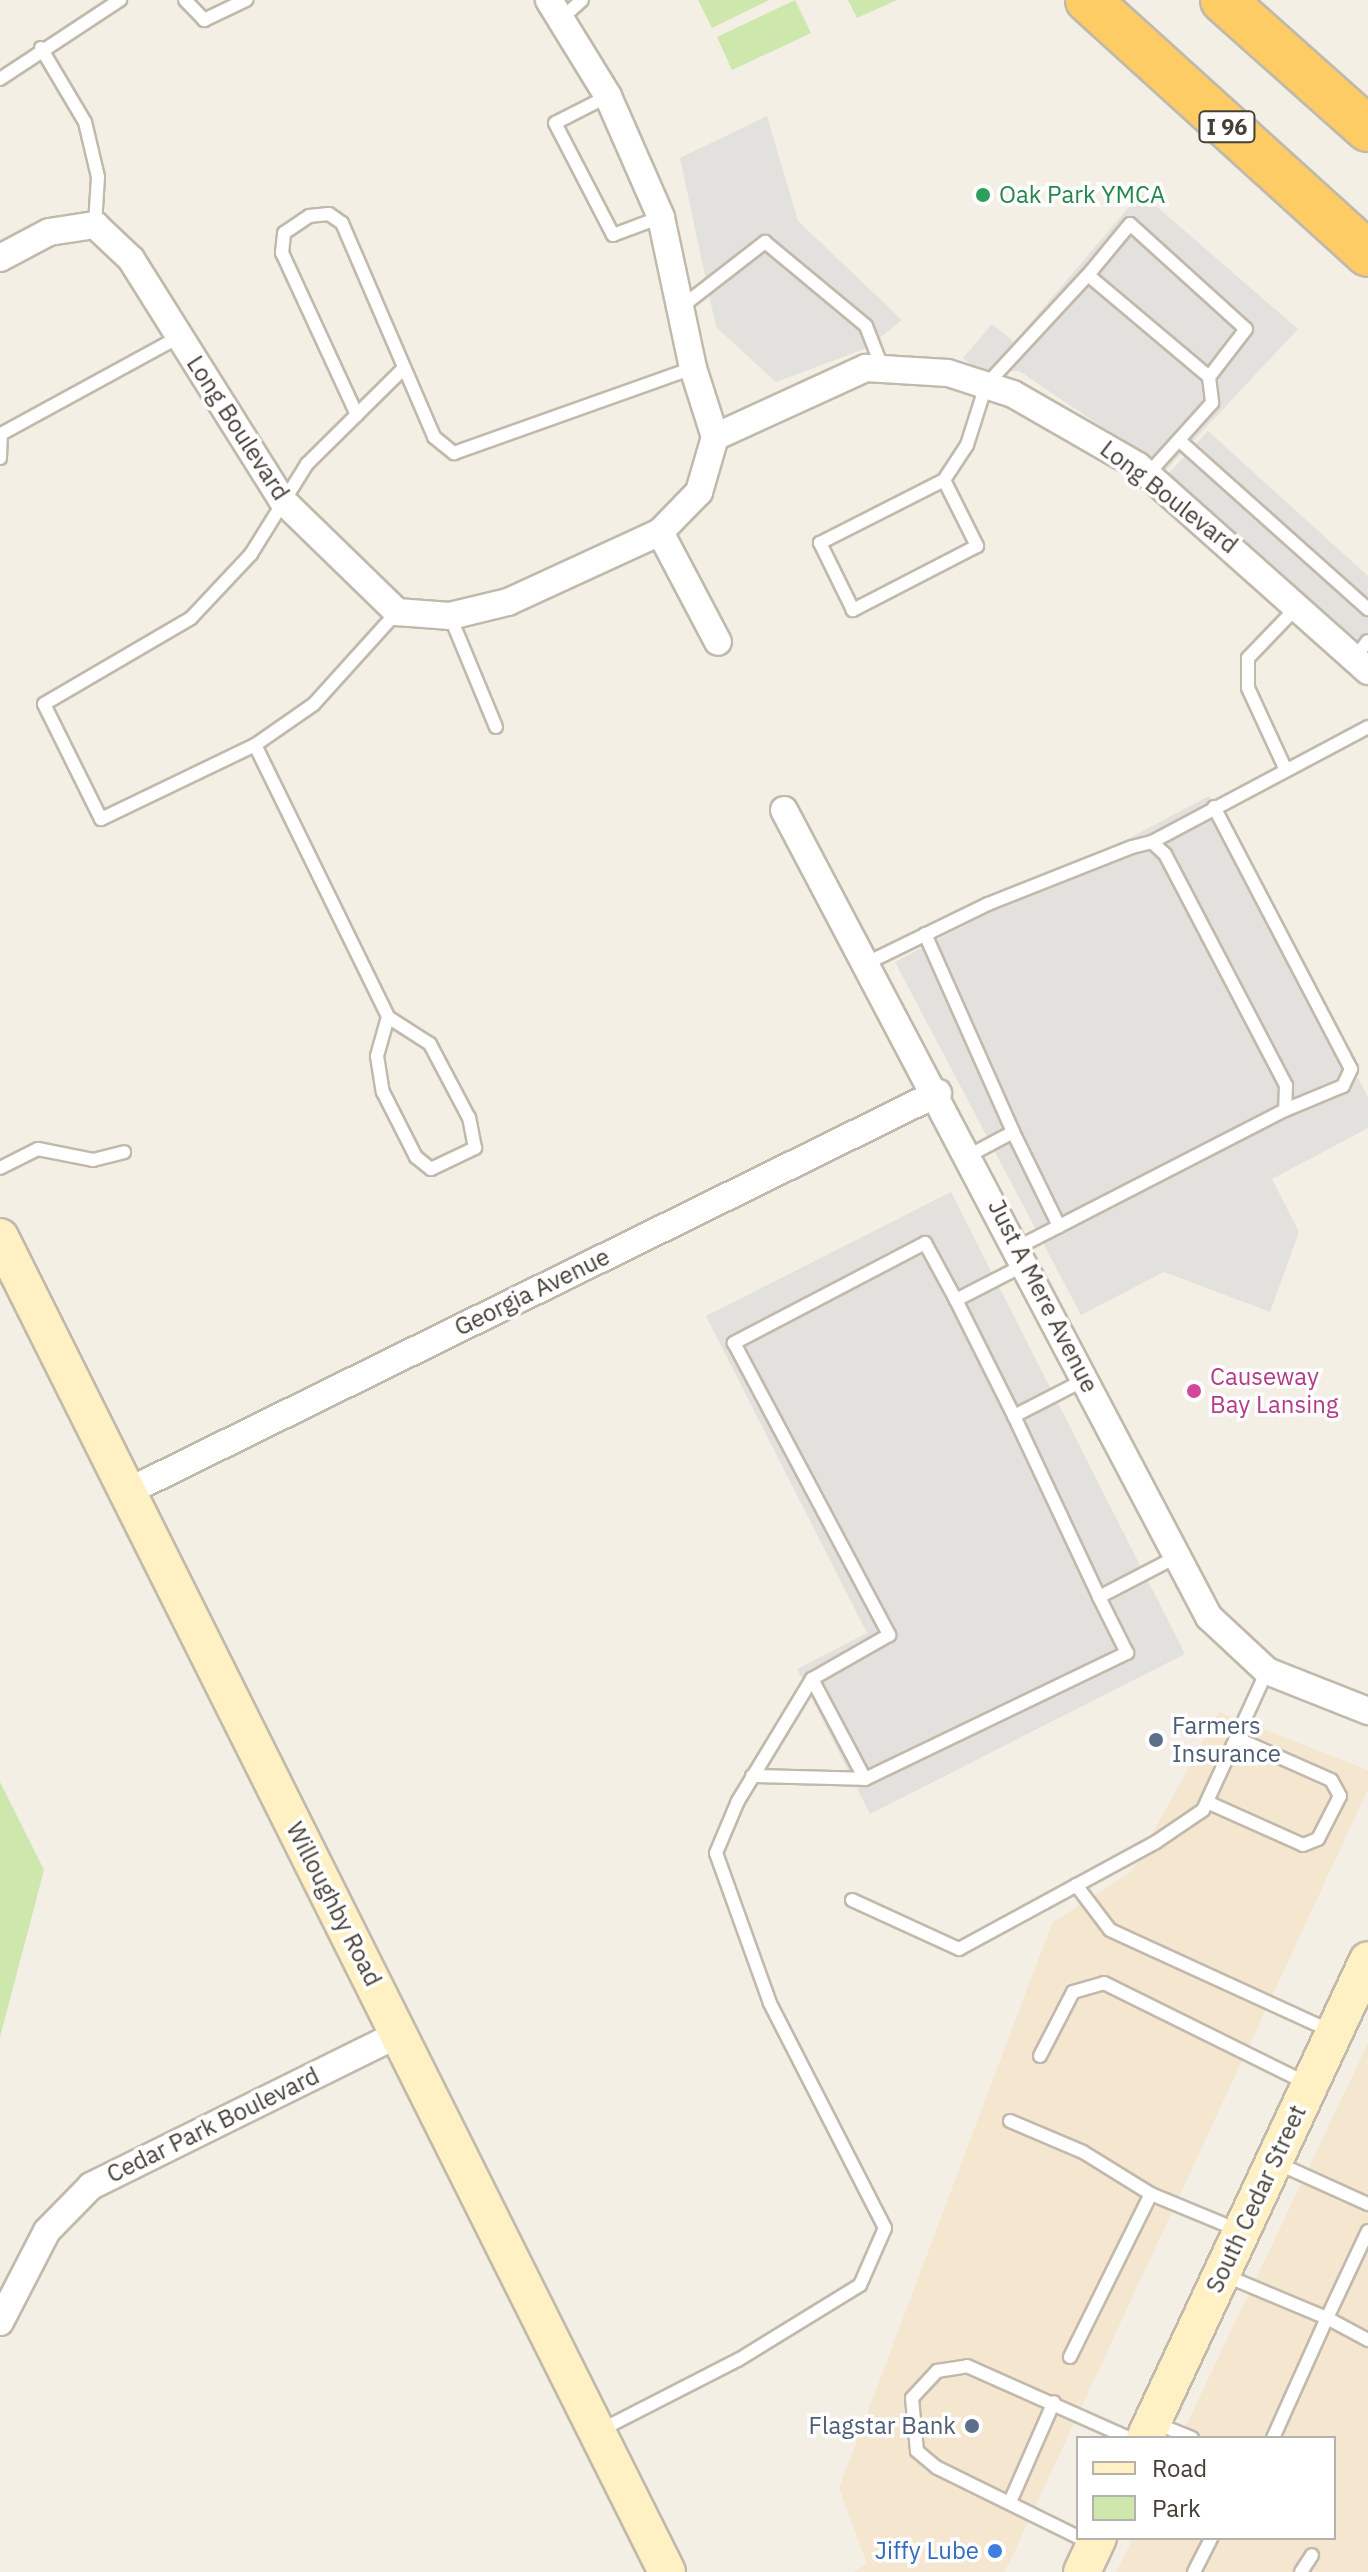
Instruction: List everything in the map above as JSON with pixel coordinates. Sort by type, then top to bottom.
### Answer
[{"type":"highway","name":"I 96","points":[[1088,0],[1368,254]]},
{"type":"highway","points":[[1223,0],[1368,129]]},
{"type":"street","points":[[397,612],[450,616],[508,602],[660,532],[699,492],[715,437],[693,368],[661,217],[608,96],[555,10]]},
{"type":"street","points":[[0,258],[49,232],[95,225]]},
{"type":"street","name":"Long Boulevard","points":[[95,225],[131,259],[282,500],[397,612]]},
{"type":"street","name":"Long Boulevard","points":[[715,437],[816,387],[882,367],[986,385],[1089,434],[1148,474],[1364,657]]},
{"type":"street","points":[[660,532],[718,642]]},
{"type":"street","name":"Just A Mere Avenue","points":[[784,810],[865,964],[938,1093],[1209,1617],[1267,1671],[1366,1707]]},
{"type":"street","name":"Georgia Avenue","points":[[127,1492],[938,1093]]},
{"type":"street","name":"Willoughby Road","points":[[0,1237],[667,2572]]},
{"type":"street","name":"South Cedar Street","points":[[1142,2433],[1221,2274],[1368,1960]]},
{"type":"street","name":"Cedar Park Boulevard","points":[[0,2322],[47,2231],[91,2186],[399,2034]]},
{"type":"lane","points":[[0,79],[41,48],[120,0]]},
{"type":"lane","points":[[185,0],[204,20],[246,0]]},
{"type":"lane","points":[[555,10],[582,0]]},
{"type":"lane","points":[[41,48],[85,122],[98,177],[95,225]]},
{"type":"lane","points":[[608,96],[555,123],[613,235],[661,217]]},
{"type":"lane","points":[[357,415],[288,275],[284,233],[309,216],[329,214],[342,223],[434,437],[454,453],[693,368]]},
{"type":"lane","points":[[944,480],[977,546],[853,610],[820,543],[944,480],[967,445],[986,385],[1088,275],[1130,224],[1246,329],[1209,377]]},
{"type":"lane","points":[[680,308],[765,242],[866,326],[882,367]]},
{"type":"lane","points":[[1088,275],[1209,377],[1212,403],[1181,442],[1148,474]]},
{"type":"lane","points":[[0,458],[0,434],[179,337]]},
{"type":"lane","points":[[397,612],[314,704],[255,745],[101,819],[44,704],[191,618],[251,554],[282,500],[357,415],[404,368]]},
{"type":"lane","points":[[1181,442],[1368,609]]},
{"type":"lane","points":[[1285,768],[1248,688],[1248,658],[1299,605]]},
{"type":"lane","points":[[450,616],[496,727]]},
{"type":"lane","points":[[865,964],[925,934],[1152,842],[1285,768],[1368,727]]},
{"type":"lane","points":[[255,745],[388,1017],[430,1044],[469,1118],[475,1148],[431,1169],[416,1157],[383,1092],[377,1056],[388,1017]]},
{"type":"lane","points":[[956,1300],[1059,1226],[1285,1110],[1343,1086],[1351,1069],[1214,807]]},
{"type":"lane","points":[[1152,842],[1165,854],[1286,1085],[1285,1110]]},
{"type":"lane","points":[[925,934],[1013,1132],[1059,1226]]},
{"type":"lane","points":[[970,1155],[1013,1132]]},
{"type":"lane","points":[[0,1168],[38,1149],[93,1160],[124,1152]]},
{"type":"lane","points":[[597,2432],[738,2360],[860,2285],[885,2228],[770,2003],[716,1853],[752,1776],[812,1679],[889,1635],[734,1343],[925,1243],[1014,1416],[1127,1653],[865,1779],[752,1776]]},
{"type":"lane","points":[[1014,1416],[1086,1379]]},
{"type":"lane","points":[[1099,1597],[1178,1556]]},
{"type":"lane","points":[[852,1900],[959,1949],[1185,1825],[1207,1802],[1267,1671]]},
{"type":"lane","points":[[812,1679],[865,1779]]},
{"type":"lane","points":[[1207,1802],[1303,1845],[1318,1839],[1340,1796],[1331,1780],[1236,1738]]},
{"type":"lane","points":[[1076,1885],[1110,1930],[1334,2032]]},
{"type":"lane","points":[[1040,2056],[1073,1992],[1104,1983],[1310,2085]]},
{"type":"lane","points":[[1010,2121],[1083,2152],[1151,2194],[1241,2232]]},
{"type":"lane","points":[[1274,2162],[1368,2204]]},
{"type":"lane","points":[[1070,2357],[1151,2194]]},
{"type":"lane","points":[[1274,2436],[1368,2231]]},
{"type":"lane","points":[[1221,2274],[1327,2318],[1368,2340]]},
{"type":"lane","points":[[1086,2546],[917,2451],[912,2398],[937,2371],[967,2366],[1054,2402],[1142,2433],[1172,2436]]},
{"type":"lane","points":[[1010,2502],[1054,2402]]},
{"type":"lane","points":[[1194,2572],[1210,2540]]},
{"type":"lane","points":[[1301,2572],[1312,2555]]},
{"type":"shaded area","points":[[767,116],[798,221],[902,320],[867,348],[776,382],[716,327],[680,158]]},
{"type":"shaded area","points":[[1141,193],[1298,329],[1166,470],[1019,371],[978,371],[963,358],[992,324],[1014,342]]},
{"type":"shaded area","points":[[1208,431],[1368,576],[1368,654],[1169,473]]},
{"type":"shaded area","points":[[1209,796],[1368,1097],[1368,1128],[1272,1179],[1299,1232],[1270,1312],[1164,1272],[1081,1315],[895,962]]},
{"type":"shaded area","points":[[951,1192],[1185,1654],[870,1814],[797,1669],[867,1633],[706,1316]]},
{"type":"shaded area","points":[[1219,1712],[1368,1770],[1368,1789],[1005,2572],[853,2572],[867,2564],[839,2488],[1052,1923],[1132,1871]]},
{"type":"shaded area","points":[[1368,2043],[1368,2572],[1116,2572],[1132,2540],[1336,2540],[1336,2436],[1181,2436]]},
{"type":"green space","points":[[698,0],[769,0],[712,28]]},
{"type":"green space","points":[[795,0],[811,33],[732,70],[717,37]]},
{"type":"green space","points":[[848,0],[897,0],[857,18]]},
{"type":"green space","points":[[0,1782],[44,1870],[0,2037]]},
{"type":"place","name":"Oak Park YMCA","points":[[983,195]]},
{"type":"place","name":"Causeway Bay Lansing","points":[[1194,1391]]},
{"type":"place","name":"Farmers Insurance","points":[[1156,1740]]},
{"type":"place","name":"Flagstar Bank","points":[[972,2426]]},
{"type":"place","name":"Jiffy Lube","points":[[995,2551]]}]
